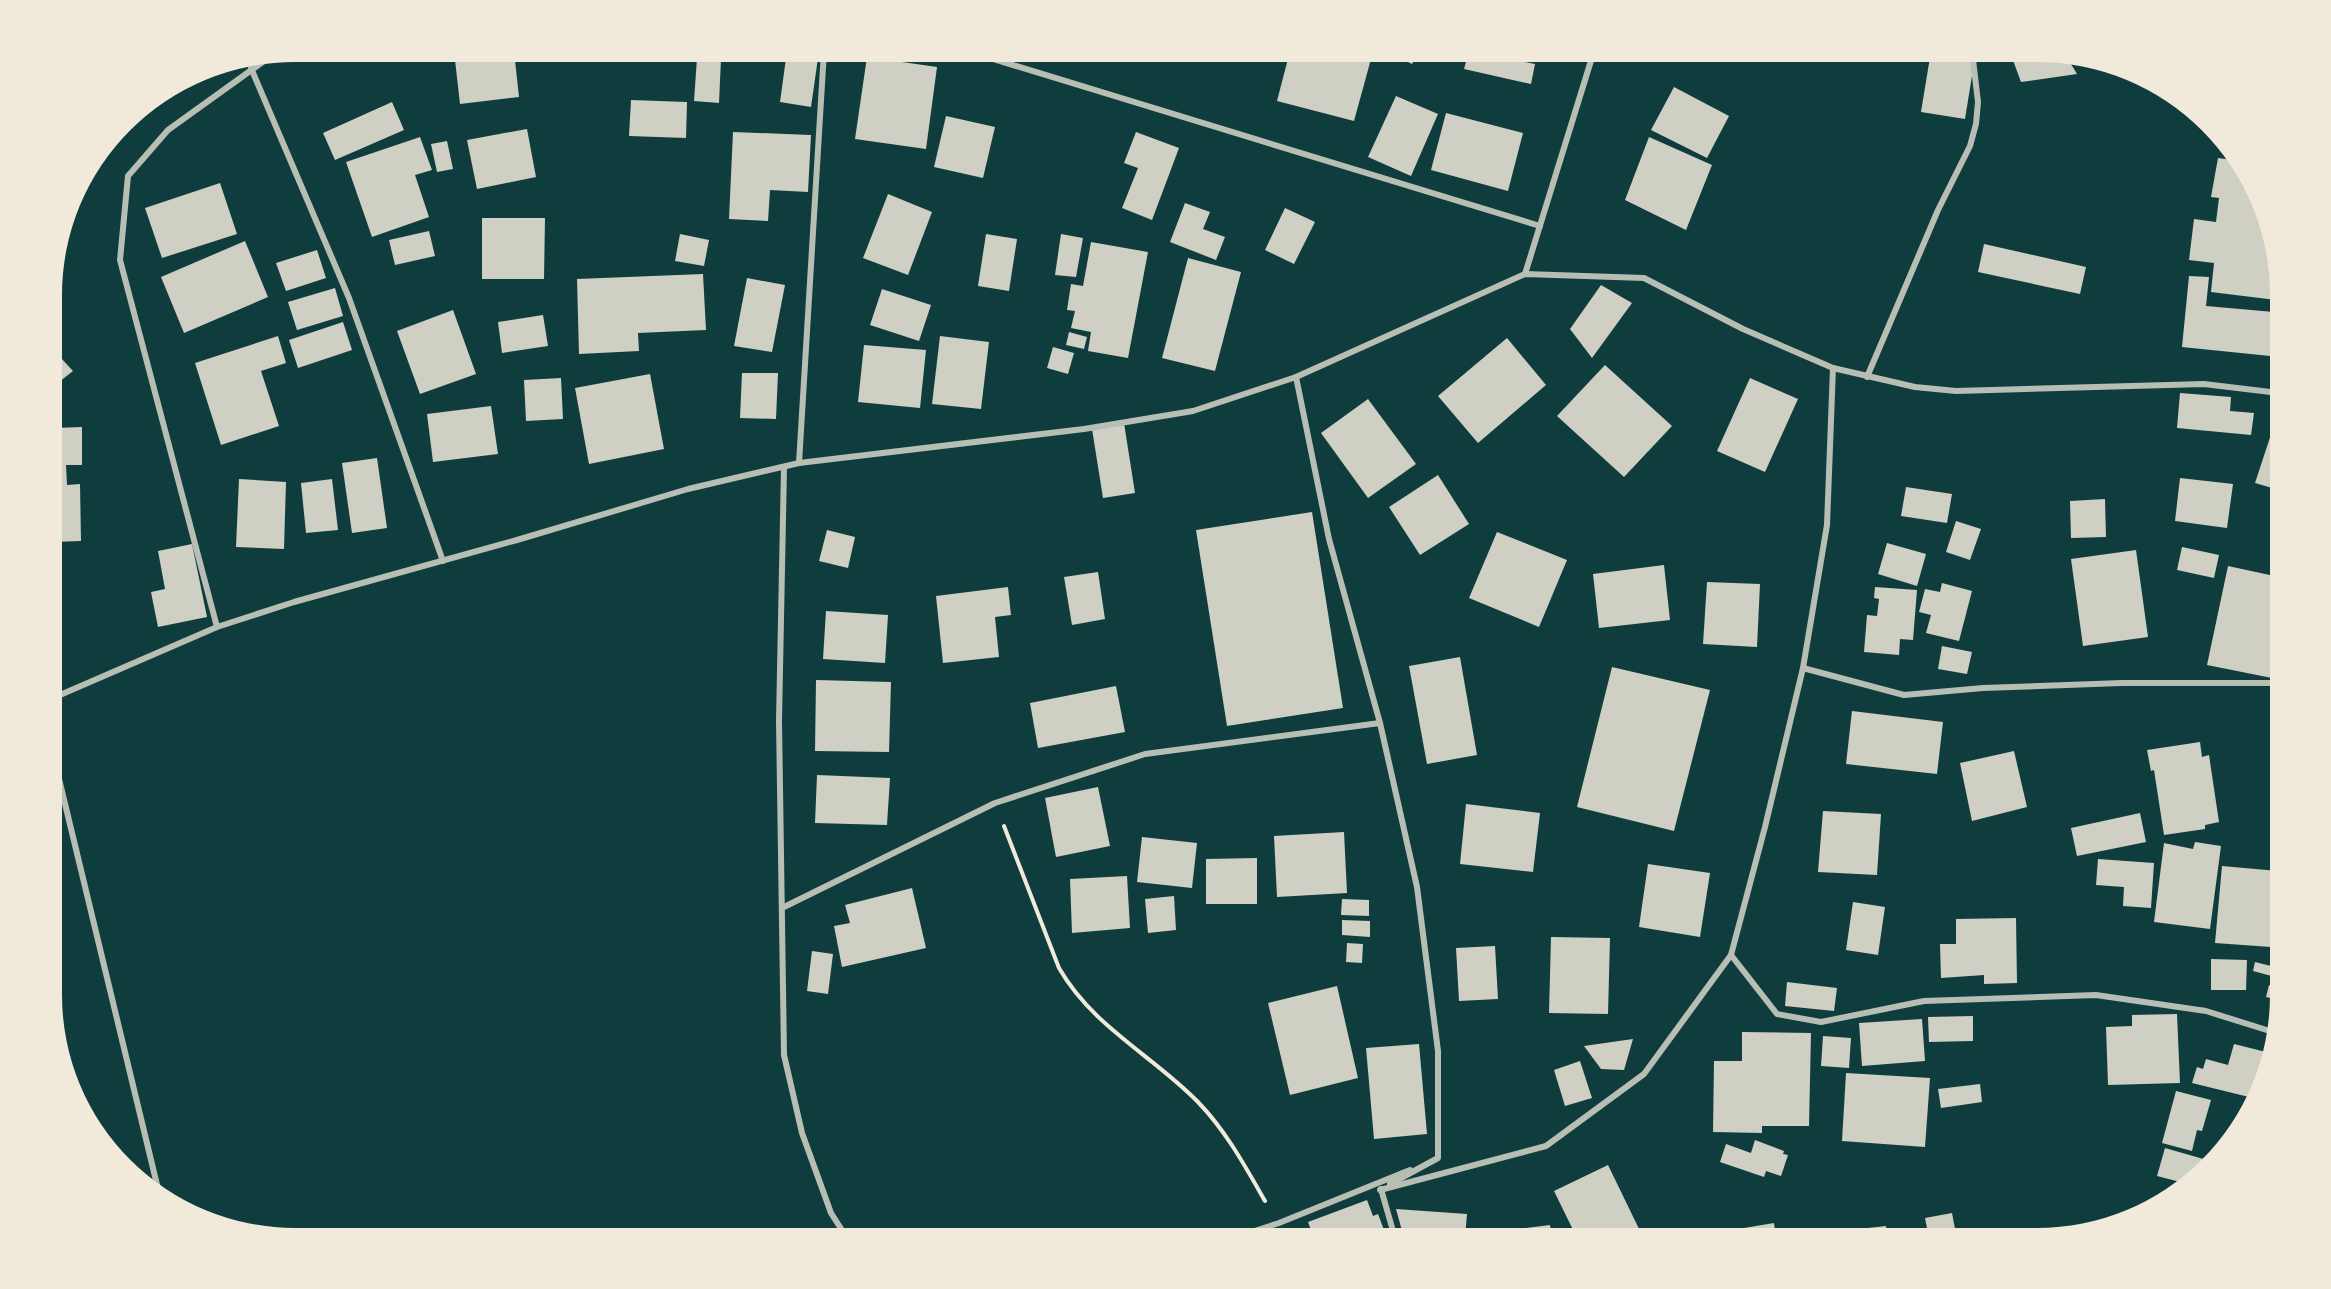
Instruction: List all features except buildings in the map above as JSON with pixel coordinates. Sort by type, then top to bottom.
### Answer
[{"type":"street","points":[[799,463],[823,62]]},
{"type":"street","points":[[1003,62],[1540,226]]},
{"type":"street","points":[[1525,274],[1591,62]]},
{"type":"street","points":[[1867,377],[1938,210],[1970,146],[1976,124],[1978,102],[1973,62]]},
{"type":"street","points":[[217,627],[120,260],[128,176],[168,130],[256,65]]},
{"type":"street","points":[[250,68],[349,298],[443,561]]},
{"type":"street","points":[[62,694],[217,627],[294,602],[688,489],[799,463],[1084,429],[1193,411],[1296,377],[1525,274],[1644,278],[1743,330],[1833,368],[1915,387],[1956,391],[2205,384],[2270,392]]},
{"type":"street","points":[[1380,1190],[1546,1146],[1644,1074],[1731,955],[1765,827],[1803,668],[1827,525],[1833,368]]},
{"type":"street","points":[[1296,377],[1329,539],[1380,723],[1417,887],[1438,1051],[1438,1158]]},
{"type":"street","points":[[783,467],[779,721],[784,907],[784,1055],[802,1133],[831,1213],[841,1228]]},
{"type":"street","points":[[1803,668],[1905,694],[1983,688],[2122,683],[2270,683]]},
{"type":"street","points":[[784,907],[995,803],[1145,754],[1380,723]]},
{"type":"street","points":[[62,791],[156,1181]]},
{"type":"street","points":[[1731,955],[1777,1014],[1821,1022],[1924,1001],[2096,995],[2206,1011],[2267,1030]]},
{"type":"street","points":[[1380,1190],[1438,1158]]},
{"type":"street","points":[[1264,1228],[1438,1158]]},
{"type":"street","points":[[1380,1190],[1392,1228]]},
{"type":"path","points":[[995,803],[1059,968],[1071,989],[1106,1027],[1197,1102],[1226,1134],[1279,1223]]}]
